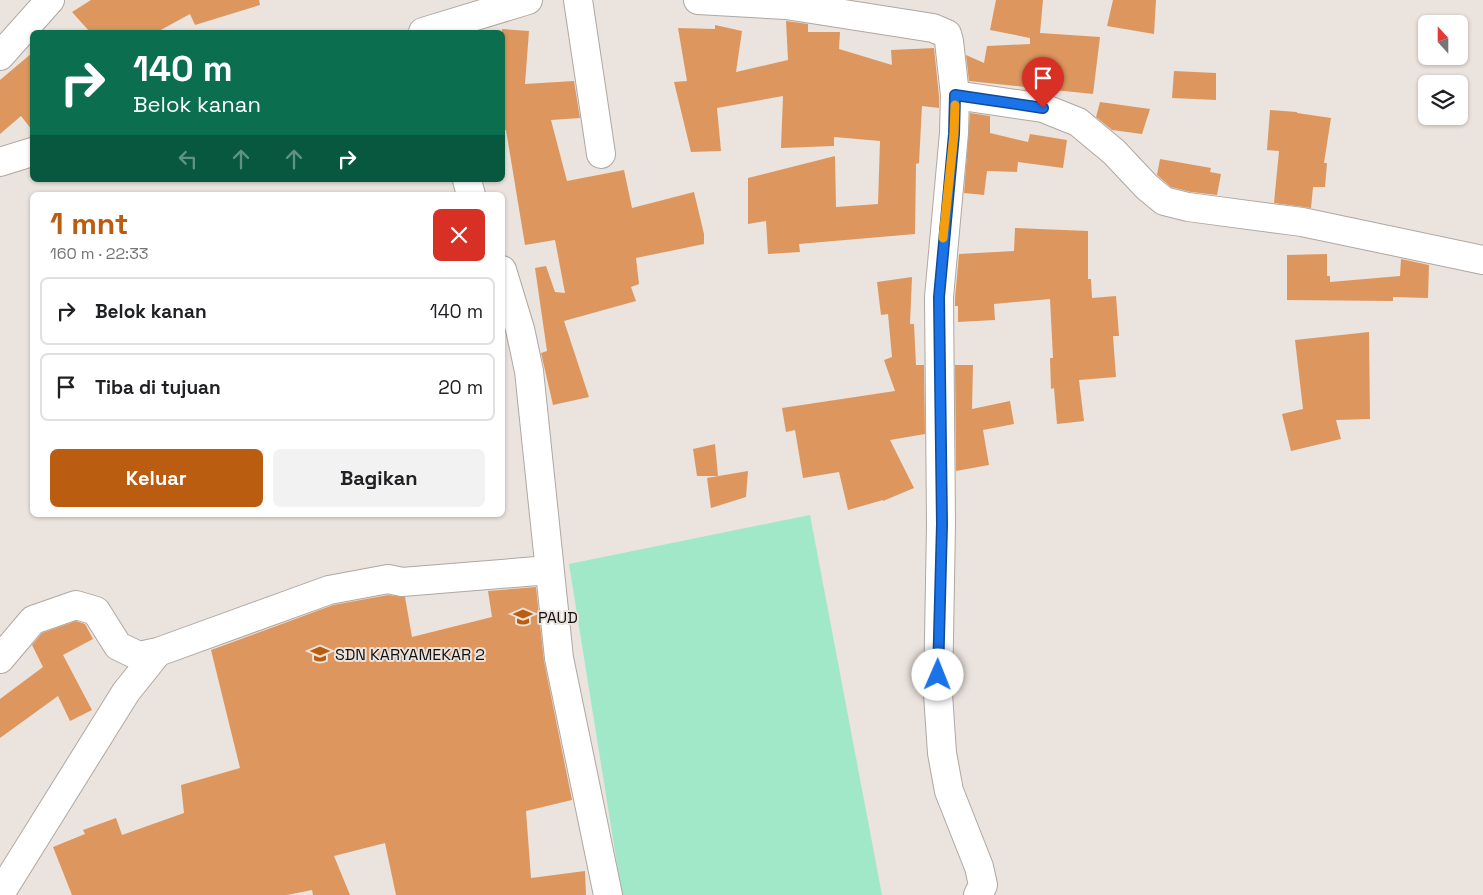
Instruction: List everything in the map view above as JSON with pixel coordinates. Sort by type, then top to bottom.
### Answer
[{"type":"street","points":[[0,56],[50,0]]},
{"type":"street","points":[[438,30],[466,26],[528,0]]},
{"type":"street","points":[[578,0],[601,154]]},
{"type":"street","points":[[698,0],[786,2],[938,30],[947,34],[955,95],[954,134],[939,297],[942,524],[938,694],[943,763],[949,791],[979,867],[983,885],[978,895]]},
{"type":"street","points":[[955,95],[1043,108],[1078,122],[1114,152],[1147,187],[1164,201],[1188,207],[1302,222],[1483,260]]},
{"type":"street","points":[[0,162],[30,153]]},
{"type":"street","points":[[505,280],[520,328],[529,371],[544,504],[549,570],[558,632],[559,658],[608,895]]},
{"type":"street","points":[[0,659],[32,620],[76,605],[96,611],[118,646],[139,656],[158,652],[329,590],[388,579],[402,582],[549,570]]},
{"type":"street","points":[[0,894],[126,692],[158,652]]},
{"type":"green space","points":[[810,515],[882,895],[622,895],[569,564]]},
{"type":"building","points":[[91,0],[259,0],[260,5],[195,25],[190,14],[161,30],[88,30],[72,12]]},
{"type":"building","points":[[996,0],[1043,0],[1040,33],[1100,37],[1093,94],[969,81],[966,55],[984,63],[987,46],[1030,44],[1030,38],[990,30]]},
{"type":"building","points":[[1113,0],[1156,0],[1154,34],[1107,26]]},
{"type":"building","points":[[786,21],[808,24],[808,32],[840,32],[839,49],[892,65],[891,50],[934,48],[939,108],[922,106],[919,163],[916,164],[915,234],[799,244],[800,252],[768,254],[766,221],[748,224],[748,178],[835,156],[836,207],[878,204],[880,141],[834,137],[834,146],[781,148],[783,96],[717,108],[721,151],[691,152],[674,82],[687,81],[678,28],[715,29],[715,25],[742,31],[736,72],[788,60]]},
{"type":"building","points":[[502,29],[529,31],[525,84],[574,81],[580,118],[551,120],[567,181],[624,170],[632,208],[694,192],[704,234],[704,244],[636,258],[639,284],[631,287],[636,301],[564,321],[589,397],[553,405],[541,353],[547,351],[535,268],[546,266],[555,292],[565,293],[555,240],[525,245],[505,130],[505,30]]},
{"type":"building","points":[[30,55],[30,127],[21,116],[0,134],[0,80]]},
{"type":"building","points":[[1174,71],[1216,73],[1216,100],[1172,98]]},
{"type":"building","points":[[1100,102],[1150,109],[1142,134],[1112,130],[1096,117]]},
{"type":"building","points":[[1270,110],[1297,112],[1331,118],[1324,163],[1327,163],[1325,187],[1313,187],[1311,208],[1274,203],[1279,151],[1267,150]]},
{"type":"building","points":[[970,113],[990,116],[990,133],[1028,142],[1030,134],[1067,140],[1063,168],[1018,162],[1017,172],[987,171],[984,195],[964,193]]},
{"type":"building","points":[[1160,159],[1211,168],[1210,172],[1221,174],[1217,195],[1171,187],[1157,175]]},
{"type":"building","points":[[1015,228],[1088,231],[1088,279],[1091,279],[1092,298],[1116,296],[1119,336],[1113,336],[1116,377],[1079,380],[1084,421],[1057,424],[1054,388],[1051,389],[1050,358],[1053,358],[1050,299],[994,304],[995,320],[958,322],[958,306],[955,306],[955,298],[959,254],[1014,251]]},
{"type":"building","points":[[1327,254],[1327,276],[1330,276],[1330,282],[1400,276],[1401,259],[1429,265],[1428,298],[1393,297],[1393,301],[1287,300],[1287,255]]},
{"type":"building","points":[[912,277],[910,324],[914,324],[916,365],[924,365],[925,434],[890,440],[914,488],[883,501],[848,510],[839,472],[803,478],[795,430],[786,432],[782,408],[895,391],[884,360],[892,357],[888,314],[881,315],[877,282]]},
{"type":"building","points":[[1369,332],[1370,419],[1336,420],[1341,439],[1291,451],[1282,414],[1303,409],[1295,340]]},
{"type":"building","points":[[955,365],[973,365],[972,409],[1010,401],[1014,424],[983,430],[989,465],[956,471]]},
{"type":"building","points":[[715,444],[718,476],[697,476],[693,449]]},
{"type":"building","points":[[748,471],[746,497],[711,508],[707,478]]},
{"type":"building","points":[[536,587],[544,661],[572,800],[526,811],[531,878],[585,871],[586,895],[396,895],[385,843],[334,856],[350,895],[313,895],[312,890],[287,895],[72,895],[53,847],[85,834],[83,830],[116,818],[122,835],[184,813],[181,785],[240,768],[211,650],[333,605],[388,595],[405,597],[412,637],[492,617],[488,591]]},
{"type":"building","points":[[76,621],[85,624],[93,639],[63,655],[92,710],[70,721],[58,696],[0,738],[0,699],[43,667],[32,645],[42,633]]},
{"type":"slow traffic","points":[[943,238],[954,134],[955,105]]},
{"type":"place","name":"PAUD","points":[[523,617]]},
{"type":"place","name":"SDN KARYAMEKAR 2","points":[[320,654]]},
{"type":"route","points":[[938,675],[942,524],[939,297],[944,226],[954,134],[955,95],[1043,108]]}]
